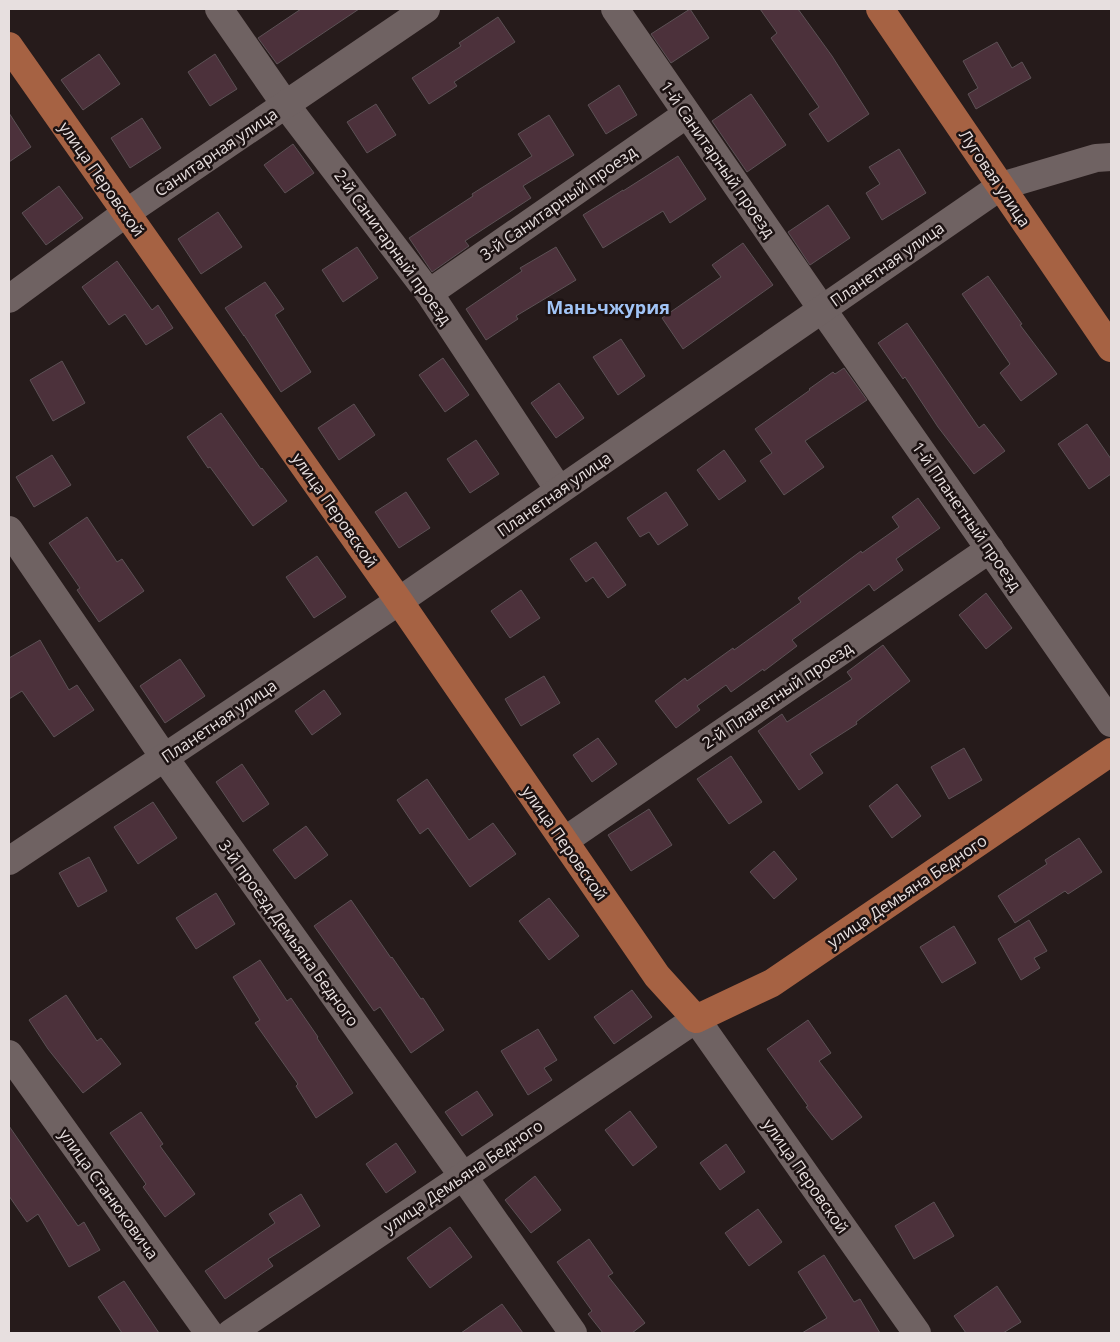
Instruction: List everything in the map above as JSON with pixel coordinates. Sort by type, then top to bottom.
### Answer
[{"type":"main road","name":"Луговая улица","points":[[880,9],[1111,348]]},
{"type":"main road","name":"улица Перовской","points":[[9,46],[399,602],[657,976],[696,1019]]},
{"type":"main road","name":"улица Демьяна Бедного","points":[[696,1019],[772,984],[1111,752]]},
{"type":"street","name":"2-й Санитарный проезд","points":[[219,9],[285,104],[429,293],[560,490]]},
{"type":"street","name":"Санитарная улица","points":[[9,299],[126,213],[426,9]]},
{"type":"street","name":"1-й Санитарный проезд","points":[[615,9],[822,309]]},
{"type":"street","name":"3-й Санитарный проезд","points":[[429,293],[687,114]]},
{"type":"street","name":"Планетная улица","points":[[9,861],[399,602],[1000,186],[1096,158],[1111,157]]},
{"type":"street","name":"1-й Планетный проезд","points":[[822,309],[1111,723]]},
{"type":"street","name":"3-й проезд Демьяна Бедного","points":[[9,530],[164,758],[573,1333]]},
{"type":"street","name":"2-й Планетный проезд","points":[[564,841],[990,549]]},
{"type":"street","name":"улица Демьяна Бедного","points":[[231,1333],[696,1019]]},
{"type":"street","name":"улица Перовской","points":[[696,1019],[917,1333]]},
{"type":"street","name":"улица Станюковича","points":[[9,1054],[209,1333]]},
{"type":"building","points":[[301,9],[359,9],[277,64],[258,38]]},
{"type":"building","points":[[690,9],[709,38],[671,63],[651,34]]},
{"type":"building","points":[[760,9],[798,9],[832,56],[869,114],[828,142],[809,114],[819,107],[771,38],[777,33]]},
{"type":"building","points":[[498,17],[515,42],[454,82],[457,86],[429,104],[412,78],[461,46],[459,43]]},
{"type":"building","points":[[997,42],[1012,68],[1022,62],[1031,78],[976,109],[968,94],[978,88],[963,61]]},
{"type":"building","points":[[99,54],[120,84],[83,110],[61,80]]},
{"type":"building","points":[[215,54],[237,89],[210,106],[188,72]]},
{"type":"building","points":[[619,85],[637,115],[606,134],[588,105]]},
{"type":"building","points":[[751,94],[786,145],[747,172],[712,121]]},
{"type":"building","points":[[376,104],[396,135],[367,153],[347,122]]},
{"type":"building","points":[[9,113],[31,147],[9,162]]},
{"type":"building","points":[[549,115],[574,155],[523,186],[531,198],[465,241],[469,246],[432,272],[409,238],[473,196],[472,194],[532,156],[518,134]]},
{"type":"building","points":[[142,118],[161,148],[130,168],[111,138]]},
{"type":"building","points":[[293,144],[314,173],[285,193],[264,165]]},
{"type":"building","points":[[899,149],[926,193],[882,220],[866,193],[880,184],[869,167]]},
{"type":"building","points":[[678,156],[706,199],[670,223],[663,211],[603,248],[583,215]]},
{"type":"building","points":[[59,186],[83,218],[46,245],[22,213]]},
{"type":"building","points":[[828,205],[850,238],[810,265],[788,232]]},
{"type":"building","points":[[218,212],[242,247],[201,274],[178,239]]},
{"type":"building","points":[[743,243],[773,285],[683,349],[662,318],[721,277],[712,265]]},
{"type":"building","points":[[357,247],[378,278],[343,302],[322,270]]},
{"type":"building","points":[[556,247],[576,280],[516,316],[518,319],[486,340],[466,309],[522,271],[520,268]]},
{"type":"building","points":[[117,261],[152,310],[158,305],[173,328],[146,345],[125,314],[109,325],[82,287]]},
{"type":"building","points":[[988,276],[1022,324],[1020,325],[1057,374],[1021,401],[1000,373],[1010,364],[962,294]]},
{"type":"building","points":[[265,282],[284,309],[275,315],[311,372],[281,392],[225,308]]},
{"type":"building","points":[[907,323],[979,428],[984,424],[1005,451],[974,474],[938,427],[905,377],[903,379],[878,343]]},
{"type":"building","points":[[621,339],[645,376],[618,395],[593,357]]},
{"type":"building","points":[[443,358],[469,395],[445,412],[419,375]]},
{"type":"building","points":[[62,361],[85,403],[53,421],[30,380]]},
{"type":"building","points":[[844,368],[867,400],[805,441],[824,467],[784,495],[760,461],[772,453],[755,429],[833,372],[835,374]]},
{"type":"building","points":[[559,383],[584,418],[556,438],[531,403]]},
{"type":"building","points":[[354,404],[375,435],[339,460],[318,428]]},
{"type":"building","points":[[221,413],[261,469],[287,501],[253,526],[210,467],[208,468],[187,437]]},
{"type":"building","points":[[1087,424],[1111,459],[1111,474],[1089,489],[1058,444]]},
{"type":"building","points":[[476,440],[499,474],[470,493],[447,459]]},
{"type":"building","points":[[724,450],[746,481],[719,500],[697,470]]},
{"type":"building","points":[[52,455],[71,485],[34,507],[16,477]]},
{"type":"building","points":[[406,492],[430,528],[399,548],[375,512]]},
{"type":"building","points":[[666,492],[688,525],[658,545],[649,532],[640,537],[627,518]]},
{"type":"building","points":[[918,498],[940,528],[896,559],[903,570],[874,591],[869,584],[792,640],[797,646],[764,671],[763,669],[731,692],[726,685],[697,706],[700,710],[676,728],[655,701],[685,678],[687,681],[733,648],[734,650],[801,602],[798,598],[861,551],[862,553],[899,527],[892,517]]},
{"type":"building","points":[[87,517],[117,562],[122,559],[144,591],[99,622],[77,590],[80,588],[49,543]]},
{"type":"building","points":[[596,542],[626,585],[608,598],[593,577],[586,582],[570,559]]},
{"type":"building","points":[[317,556],[346,597],[314,618],[286,577]]},
{"type":"building","points":[[521,590],[540,618],[510,638],[491,611]]},
{"type":"building","points":[[986,593],[1012,628],[986,649],[959,615]]},
{"type":"building","points":[[40,640],[69,690],[77,685],[94,710],[54,737],[22,691],[9,699],[9,658]]},
{"type":"building","points":[[883,645],[910,681],[856,722],[857,724],[810,754],[823,773],[799,790],[758,731],[782,714],[787,722],[852,679],[847,672]]},
{"type":"building","points":[[180,659],[205,696],[165,723],[140,686]]},
{"type":"building","points":[[544,676],[560,703],[521,726],[505,699]]},
{"type":"building","points":[[324,690],[341,714],[312,735],[295,711]]},
{"type":"building","points":[[598,738],[617,764],[592,782],[573,755]]},
{"type":"building","points":[[964,748],[982,780],[949,799],[931,767]]},
{"type":"building","points":[[731,756],[762,802],[729,824],[697,779]]},
{"type":"building","points":[[242,764],[269,804],[243,822],[216,782]]},
{"type":"building","points":[[427,779],[469,840],[493,823],[516,854],[470,887],[428,828],[420,834],[397,800]]},
{"type":"building","points":[[897,784],[921,816],[892,838],[869,806]]},
{"type":"building","points":[[153,802],[177,838],[138,864],[114,827]]},
{"type":"building","points":[[649,809],[672,845],[631,871],[608,835]]},
{"type":"building","points":[[306,826],[328,855],[295,879],[273,850]]},
{"type":"building","points":[[1079,838],[1102,872],[1068,894],[1065,891],[1015,923],[998,896],[1047,864],[1045,860]]},
{"type":"building","points":[[774,851],[797,879],[774,899],[750,872]]},
{"type":"building","points":[[89,857],[107,891],[78,907],[59,873]]},
{"type":"building","points":[[216,893],[235,924],[196,949],[176,918]]},
{"type":"building","points":[[549,898],[579,936],[549,960],[519,921]]},
{"type":"building","points":[[351,900],[421,999],[423,998],[444,1030],[411,1053],[380,1007],[374,1011],[314,926]]},
{"type":"building","points":[[1029,920],[1047,951],[1034,958],[1040,968],[1021,980],[998,939]]},
{"type":"building","points":[[954,926],[976,963],[942,983],[920,947]]},
{"type":"building","points":[[260,960],[287,1001],[291,998],[353,1093],[316,1118],[296,1086],[298,1084],[255,1023],[260,1020],[233,977]]},
{"type":"building","points":[[632,990],[652,1017],[614,1044],[594,1017]]},
{"type":"building","points":[[66,995],[97,1041],[101,1038],[121,1064],[83,1093],[48,1049],[29,1020]]},
{"type":"building","points":[[808,1020],[831,1053],[819,1061],[862,1117],[832,1140],[806,1107],[808,1106],[767,1049]]},
{"type":"building","points":[[538,1029],[557,1060],[544,1068],[552,1080],[528,1095],[501,1051]]},
{"type":"building","points":[[477,1091],[493,1115],[462,1136],[445,1112]]},
{"type":"building","points":[[630,1111],[657,1147],[633,1166],[605,1130]]},
{"type":"building","points":[[141,1112],[163,1144],[160,1146],[195,1194],[165,1217],[143,1187],[146,1184],[110,1133]]},
{"type":"building","points":[[9,1126],[78,1226],[84,1222],[100,1250],[69,1267],[38,1214],[27,1222],[9,1196]]},
{"type":"building","points":[[396,1143],[416,1172],[386,1193],[366,1164]]},
{"type":"building","points":[[726,1144],[745,1172],[720,1190],[700,1163]]},
{"type":"building","points":[[535,1176],[561,1210],[531,1233],[505,1200]]},
{"type":"building","points":[[301,1194],[320,1226],[268,1259],[273,1266],[225,1299],[205,1271],[275,1223],[269,1214]]},
{"type":"building","points":[[934,1202],[954,1236],[914,1259],[895,1226]]},
{"type":"building","points":[[758,1209],[782,1242],[749,1266],[725,1233]]},
{"type":"building","points":[[450,1227],[472,1257],[430,1288],[407,1258]]},
{"type":"building","points":[[589,1239],[613,1273],[608,1276],[645,1323],[632,1333],[603,1333],[588,1314],[592,1311],[557,1262]]},
{"type":"building","points":[[824,1255],[854,1302],[860,1299],[880,1333],[802,1333],[827,1318],[798,1272]]},
{"type":"building","points":[[124,1281],[159,1333],[122,1333],[98,1297]]},
{"type":"building","points":[[997,1286],[1021,1322],[1003,1333],[966,1333],[954,1316]]},
{"type":"building","points":[[502,1304],[523,1333],[461,1333]]},
{"type":"district","name":"Маньчжурия","points":[[608,308]]}]
